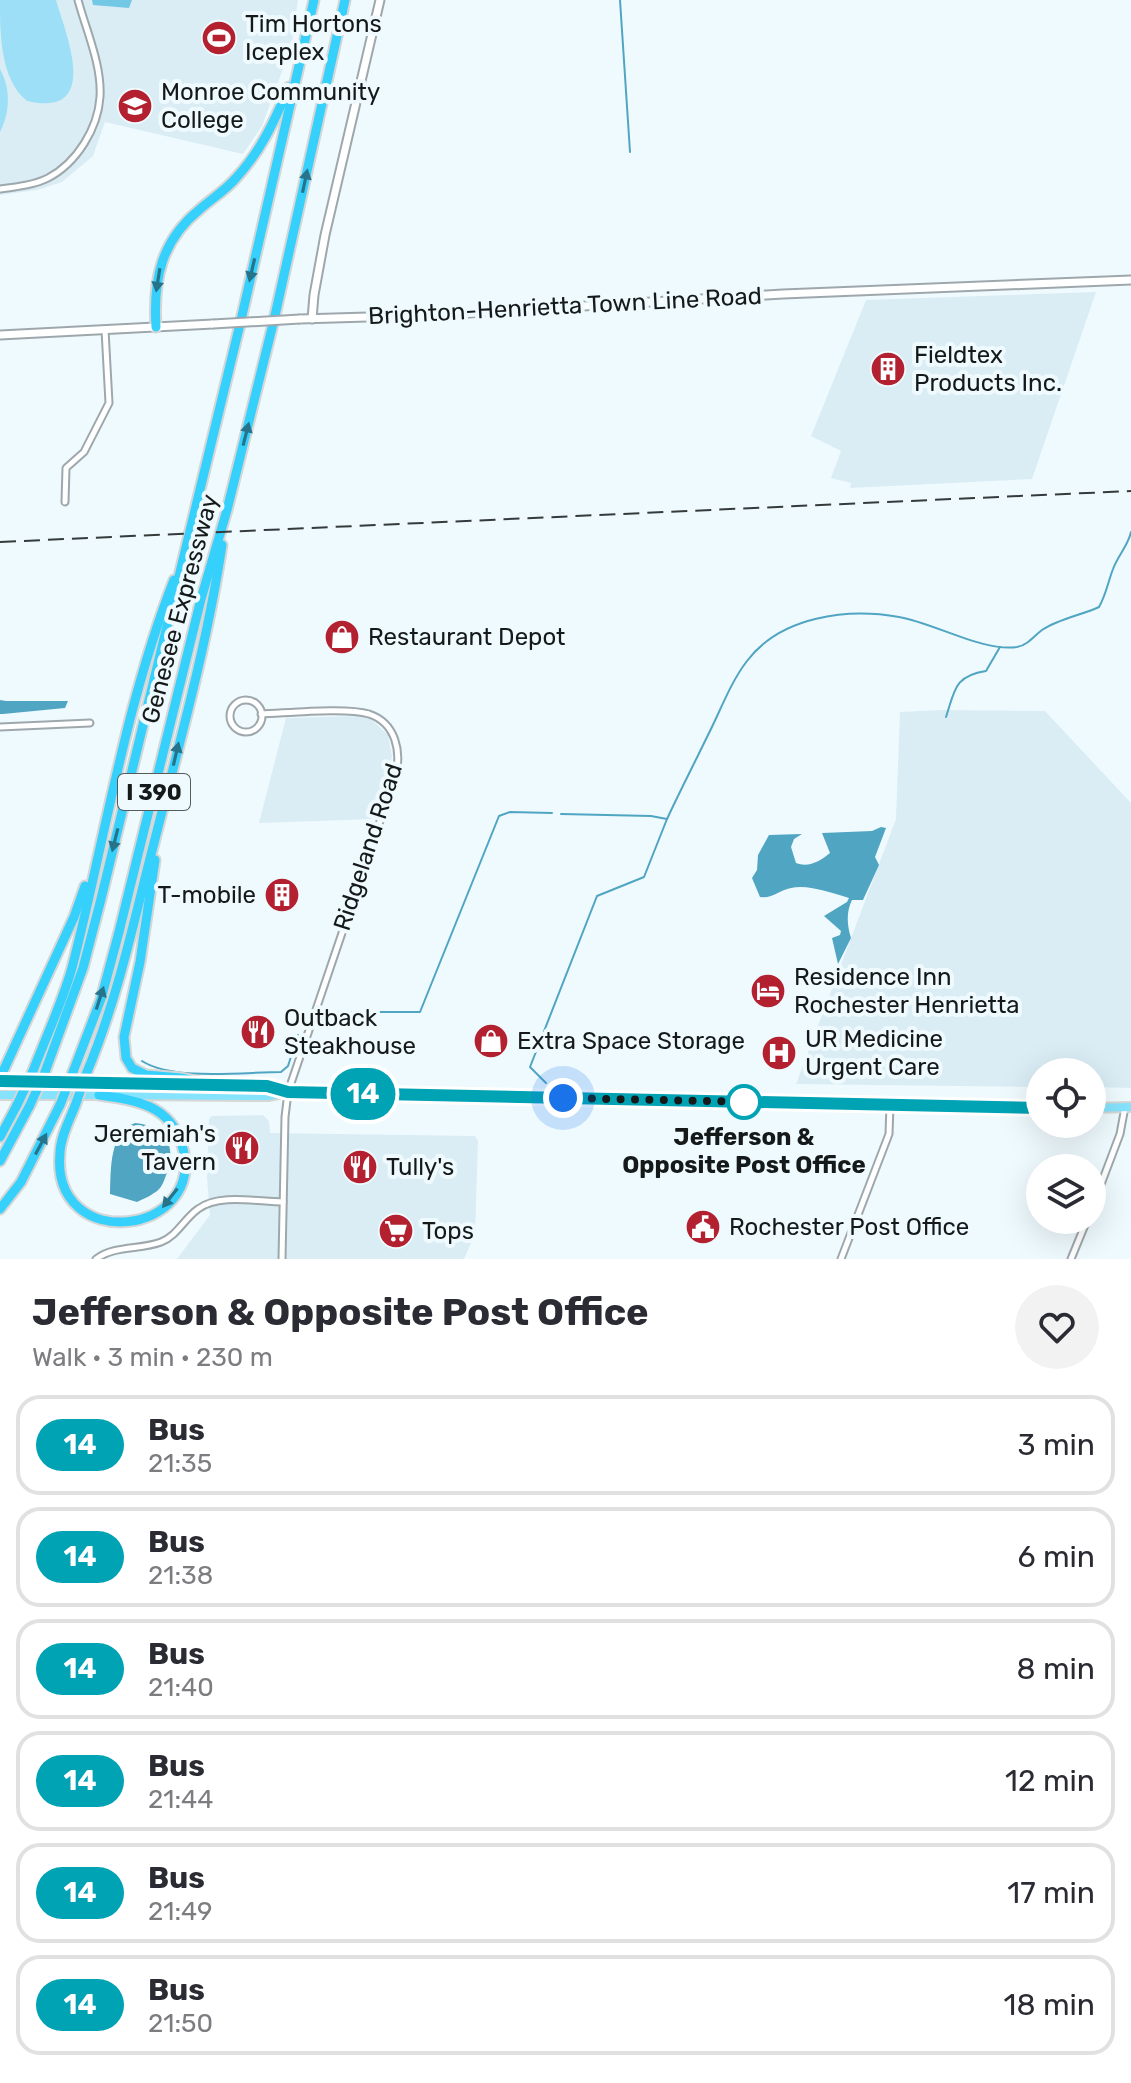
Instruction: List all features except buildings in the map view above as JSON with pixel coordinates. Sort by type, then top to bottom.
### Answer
[{"type":"highway","name":"Genesee Expressway","points":[[0,1161],[45,1072],[83,968],[187,547],[314,0]]},
{"type":"highway","name":"Genesee Expressway","points":[[0,1209],[21,1182],[60,1105],[101,999],[274,320],[345,0]]},
{"type":"highway","points":[[156,327],[156,282],[165,250],[182,225],[225,190],[258,150],[278,112],[300,58]]},
{"type":"highway","points":[[99,1095],[150,1105],[166,1116],[181,1141],[184,1167],[177,1191],[161,1210],[146,1219],[122,1224],[100,1220],[83,1211],[70,1197],[59,1162],[62,1139],[111,1008],[215,590],[227,510]]},
{"type":"highway","points":[[0,1137],[33,1071],[71,971],[99,845],[153,633],[187,547]]},
{"type":"highway","points":[[162,809],[140,962],[124,1037],[125,1053],[128,1063],[139,1073],[209,1084]]},
{"type":"highway","points":[[0,1080],[74,917],[99,845]]},
{"type":"highway","points":[[0,1215],[21,1182]]},
{"type":"main road","points":[[0,1080],[267,1086],[288,1092]]},
{"type":"main road","points":[[0,1095],[268,1096],[288,1092],[1026,1108]]},
{"type":"main road","points":[[1106,1108],[1128,1107]]},
{"type":"street","points":[[0,187],[28,184],[49,177],[70,161],[85,143],[95,121],[100,97],[97,68],[78,0]]},
{"type":"street","points":[[312,319],[319,262],[380,0]]},
{"type":"street","name":"Brighton-Henrietta Town Line Road","points":[[0,335],[435,315],[826,292],[1131,280]]},
{"type":"street","points":[[65,502],[66,468],[84,452],[109,403],[105,330]]},
{"type":"street","name":"Ridgeland Road","points":[[243,700],[257,705],[261,714],[259,724],[251,731],[235,728],[230,719],[231,708],[243,700]]},
{"type":"street","name":"Ridgeland Road","points":[[261,714],[369,714],[386,725],[399,754],[395,777],[288,1092],[282,1259]]},
{"type":"street","points":[[0,727],[90,723]]},
{"type":"street","points":[[841,1259],[889,1134],[890,1105]]},
{"type":"street","points":[[1106,1171],[1128,1107]]},
{"type":"street","points":[[96,1259],[109,1252],[164,1241],[194,1211],[208,1203],[283,1202]]},
{"type":"street","points":[[1071,1259],[1081,1234]]},
{"type":"shaded area","name":"Monroe Community College","points":[[0,0],[298,0],[292,44],[262,126],[243,154],[105,122],[93,156],[62,182],[37,190],[0,195]]},
{"type":"shaded area","points":[[0,0],[56,0],[73,70],[72,86],[65,97],[50,103],[27,101],[18,92],[3,55]]},
{"type":"shaded area","points":[[92,0],[132,0],[129,8],[93,5]]},
{"type":"shaded area","points":[[0,69],[8,100],[0,132]]},
{"type":"shaded area","points":[[1096,292],[1032,479],[850,488],[851,483],[831,478],[841,451],[811,436],[866,300]]},
{"type":"shaded area","points":[[0,700],[68,701],[65,708],[0,714]]},
{"type":"shaded area","points":[[1045,711],[1131,803],[1131,1088],[1106,1087],[1106,1058],[1026,1058],[1026,1087],[796,1084],[896,819],[900,712]]},
{"type":"shaded area","points":[[357,716],[371,719],[388,735],[392,756],[384,794],[374,819],[259,823],[286,718]]},
{"type":"shaded area","points":[[886,828],[875,857],[879,865],[863,900],[852,900],[848,919],[851,938],[838,964],[832,938],[840,935],[841,931],[824,916],[849,898],[805,887],[760,897],[752,878],[757,870],[758,855],[769,835],[802,834],[794,839],[791,847],[796,863],[810,864],[830,853],[822,833],[872,831]]},
{"type":"shaded area","points":[[263,1115],[269,1121],[270,1133],[475,1136],[478,1141],[475,1234],[464,1259],[177,1259],[210,1215],[207,1178],[209,1119],[212,1116]]},
{"type":"shaded area","points":[[135,1123],[162,1134],[170,1149],[169,1167],[160,1189],[137,1202],[110,1194],[111,1163],[116,1143],[120,1135]]},
{"type":"waterway","points":[[620,0],[630,152]]},
{"type":"waterway","points":[[667,819],[735,679],[761,646],[778,634],[816,619],[879,614],[913,620],[989,645],[1021,646],[1048,626],[1099,607],[1131,532]]},
{"type":"waterway","points":[[946,717],[957,686],[968,676],[986,671],[1000,647]]},
{"type":"waterway","points":[[330,1012],[420,1012],[499,816],[510,812],[552,813]]},
{"type":"waterway","points":[[546,1083],[530,1067],[597,896],[644,877],[667,819],[561,814]]},
{"type":"waterway","points":[[142,1061],[155,1067],[190,1073],[281,1072],[288,1066],[298,1035]]},
{"type":"railway","points":[[0,542],[1131,491]]},
{"type":"bus line","name":"14","points":[[0,1081],[267,1086],[288,1092],[1026,1108]]},
{"type":"place","name":"Tim Hortons Iceplex","points":[[219,38]]},
{"type":"place","name":"Monroe Community College","points":[[135,106]]},
{"type":"place","name":"Fieldtex Products Inc.","points":[[888,369]]},
{"type":"place","name":"Restaurant Depot","points":[[342,637]]},
{"type":"place","name":"T-mobile","points":[[282,895]]},
{"type":"place","name":"Residence Inn Rochester Henrietta","points":[[768,991]]},
{"type":"place","name":"Outback Steakhouse","points":[[258,1032]]},
{"type":"place","name":"Extra Space Storage","points":[[491,1041]]},
{"type":"place","name":"UR Medicine Urgent Care","points":[[779,1053]]},
{"type":"place","name":"Jefferson & Opposite Post Office","points":[[744,1102]]},
{"type":"place","name":"Jeremiah's Tavern","points":[[242,1148]]},
{"type":"place","name":"Tully's","points":[[360,1167]]},
{"type":"place","name":"Rochester Post Office","points":[[703,1227]]},
{"type":"place","name":"Tops","points":[[396,1231]]},
{"type":"route","points":[[563,1098],[753,1102],[744,1102]]}]
